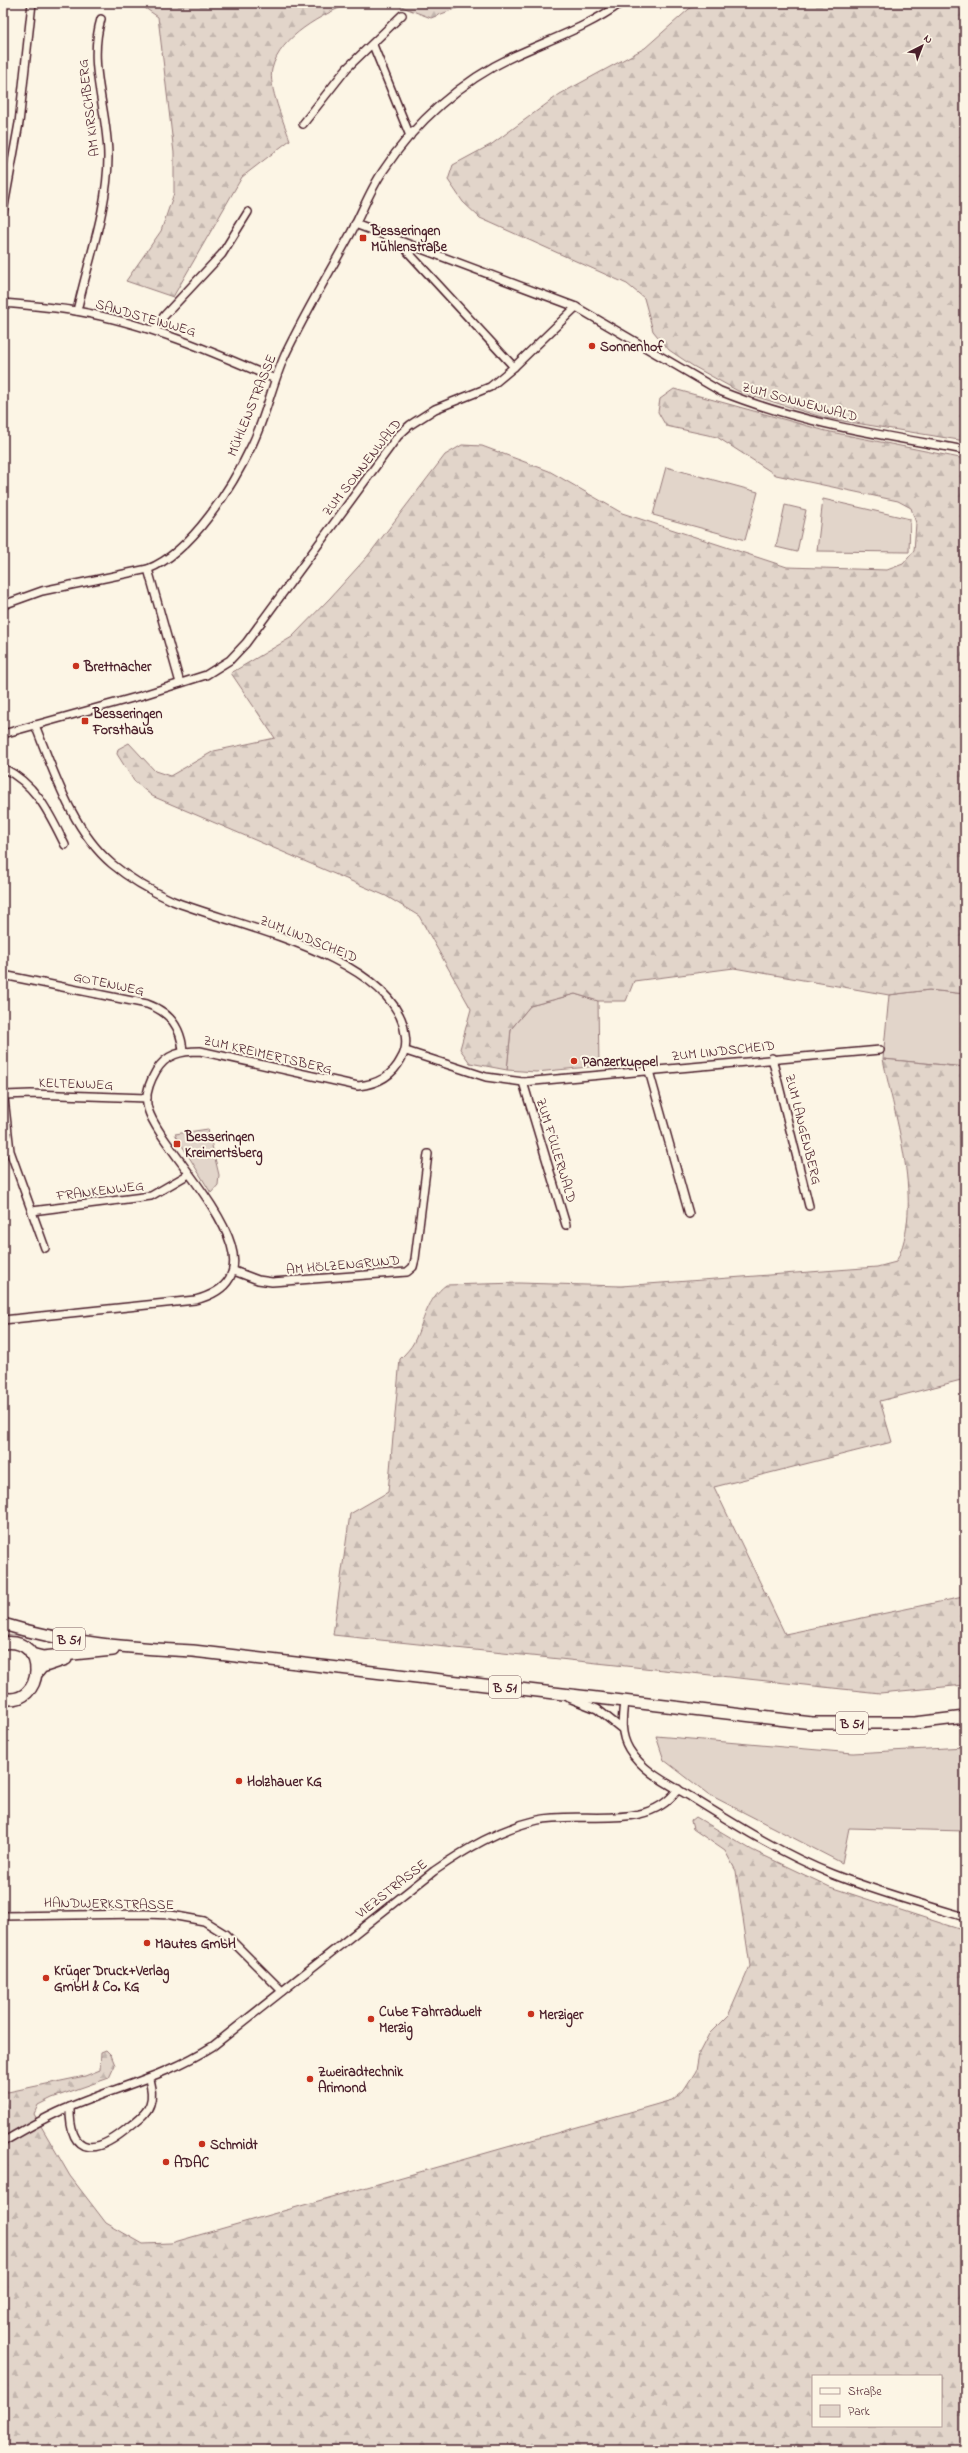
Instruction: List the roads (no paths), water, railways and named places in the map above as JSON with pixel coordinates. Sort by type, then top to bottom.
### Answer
[{"type":"main road","name":"B 51","points":[[3,1624],[41,1634],[135,1649]]},
{"type":"main road","points":[[3,1643],[20,1644],[31,1654],[36,1663],[37,1673],[30,1689],[23,1695],[15,1698],[3,1698]]},
{"type":"main road","name":"B 51","points":[[31,1654],[43,1657],[135,1649],[193,1651],[812,1723],[915,1723],[965,1717]]},
{"type":"main road","name":"B 51","points":[[37,1673],[42,1667],[88,1652]]},
{"type":"street","points":[[3,212],[19,123],[32,3]]},
{"type":"street","name":"MÜHLENSTRASSE","points":[[3,605],[42,592],[148,569],[158,565],[179,551],[216,505],[252,444],[275,379],[297,331],[382,172],[410,136],[454,93],[485,72],[514,56],[581,28],[621,3]]},
{"type":"street","points":[[303,124],[343,73],[402,16]]},
{"type":"street","name":"AM KIRSCHBERG","points":[[77,311],[100,218],[108,176],[107,134],[94,49],[101,19]]},
{"type":"street","points":[[373,45],[410,136]]},
{"type":"street","points":[[154,330],[164,316],[222,254],[248,212]]},
{"type":"street","points":[[355,224],[403,244],[576,307]]},
{"type":"street","points":[[403,244],[408,252],[514,367]]},
{"type":"street","name":"SANDSTEINWEG","points":[[3,303],[77,311],[154,330],[213,352],[275,379]]},
{"type":"street","name":"ZUM SONNENWALD","points":[[3,734],[140,696],[215,670],[238,652],[378,463],[410,425],[435,409],[490,387],[514,367],[576,307],[720,392],[823,424],[965,450]]},
{"type":"street","points":[[148,569],[180,683]]},
{"type":"street","name":"ZUM LINDSCHEID","points":[[35,725],[84,834],[111,863],[147,888],[173,900],[304,946],[358,972],[392,1002],[400,1016],[404,1030],[406,1051],[486,1077],[523,1082],[772,1058],[880,1050]]},
{"type":"street","points":[[3,768],[33,788],[46,806],[65,845]]},
{"type":"street","name":"GOTENWEG","points":[[3,975],[147,1004],[160,1008],[171,1018],[178,1029],[183,1051]]},
{"type":"street","name":"ZUM KREIMERTSBERG","points":[[234,1271],[235,1252],[230,1237],[154,1121],[148,1109],[147,1098],[149,1084],[157,1069],[170,1056],[183,1051],[221,1055],[358,1086],[383,1080],[393,1071],[406,1051]]},
{"type":"street","name":"ZUM LANGENBERG","points":[[772,1058],[809,1206]]},
{"type":"street","points":[[649,1071],[689,1214]]},
{"type":"street","name":"ZUM FÜLLERWALD","points":[[523,1082],[566,1225]]},
{"type":"street","name":"KELTENWEG","points":[[32,1211],[10,1151],[3,1092],[147,1098]]},
{"type":"street","name":"AM HÖLZENGRUND","points":[[234,1271],[258,1280],[272,1282],[407,1272],[413,1268],[415,1259],[428,1154]]},
{"type":"street","name":"FRANKENWEG","points":[[32,1211],[151,1196],[189,1174]]},
{"type":"street","points":[[32,1211],[45,1248]]},
{"type":"street","points":[[3,1320],[196,1300],[216,1293],[223,1287],[234,1271]]},
{"type":"street","points":[[549,1693],[597,1709],[622,1729]]},
{"type":"street","points":[[624,1702],[622,1729],[624,1739],[637,1760],[646,1768],[678,1789],[768,1844],[807,1863],[869,1887],[965,1917]]},
{"type":"street","name":"VIEZSTRASSE","points":[[3,2142],[70,2107],[149,2080],[194,2058],[213,2046],[434,1871],[472,1846],[498,1834],[538,1820],[582,1816],[609,1818],[635,1815],[662,1803],[678,1789]]},
{"type":"street","name":"HANDWERKSTRASSE","points":[[3,1916],[146,1914],[171,1915],[204,1921],[225,1934],[282,1991]]},
{"type":"street","points":[[70,2107],[70,2124],[73,2135],[80,2142],[87,2147],[107,2144],[147,2111],[151,2103],[152,2092],[149,2080]]},
{"type":"place","name":"Besseringen Mühlenstraße","points":[[363,238]]},
{"type":"place","name":"Sonnenhof","points":[[592,346]]},
{"type":"place","name":"Brettnacher","points":[[76,666]]},
{"type":"place","name":"Besseringen Forsthaus","points":[[85,721]]},
{"type":"place","name":"Panzerkuppel","points":[[574,1061]]},
{"type":"place","name":"Besseringen Kreimertsberg","points":[[177,1144]]},
{"type":"place","name":"Holzhauer KG","points":[[239,1781]]},
{"type":"place","name":"Mautes GmbH","points":[[147,1943]]},
{"type":"place","name":"Krüger Druck+Verlag GmbH & Co. KG","points":[[46,1978]]},
{"type":"place","name":"Merziger","points":[[531,2014]]},
{"type":"place","name":"Cube Fahrradwelt Merzig","points":[[371,2019]]},
{"type":"place","name":"Zweiradtechnik Arimond","points":[[310,2079]]},
{"type":"place","name":"Schmidt","points":[[202,2144]]},
{"type":"place","name":"ADAC","points":[[166,2162]]}]
